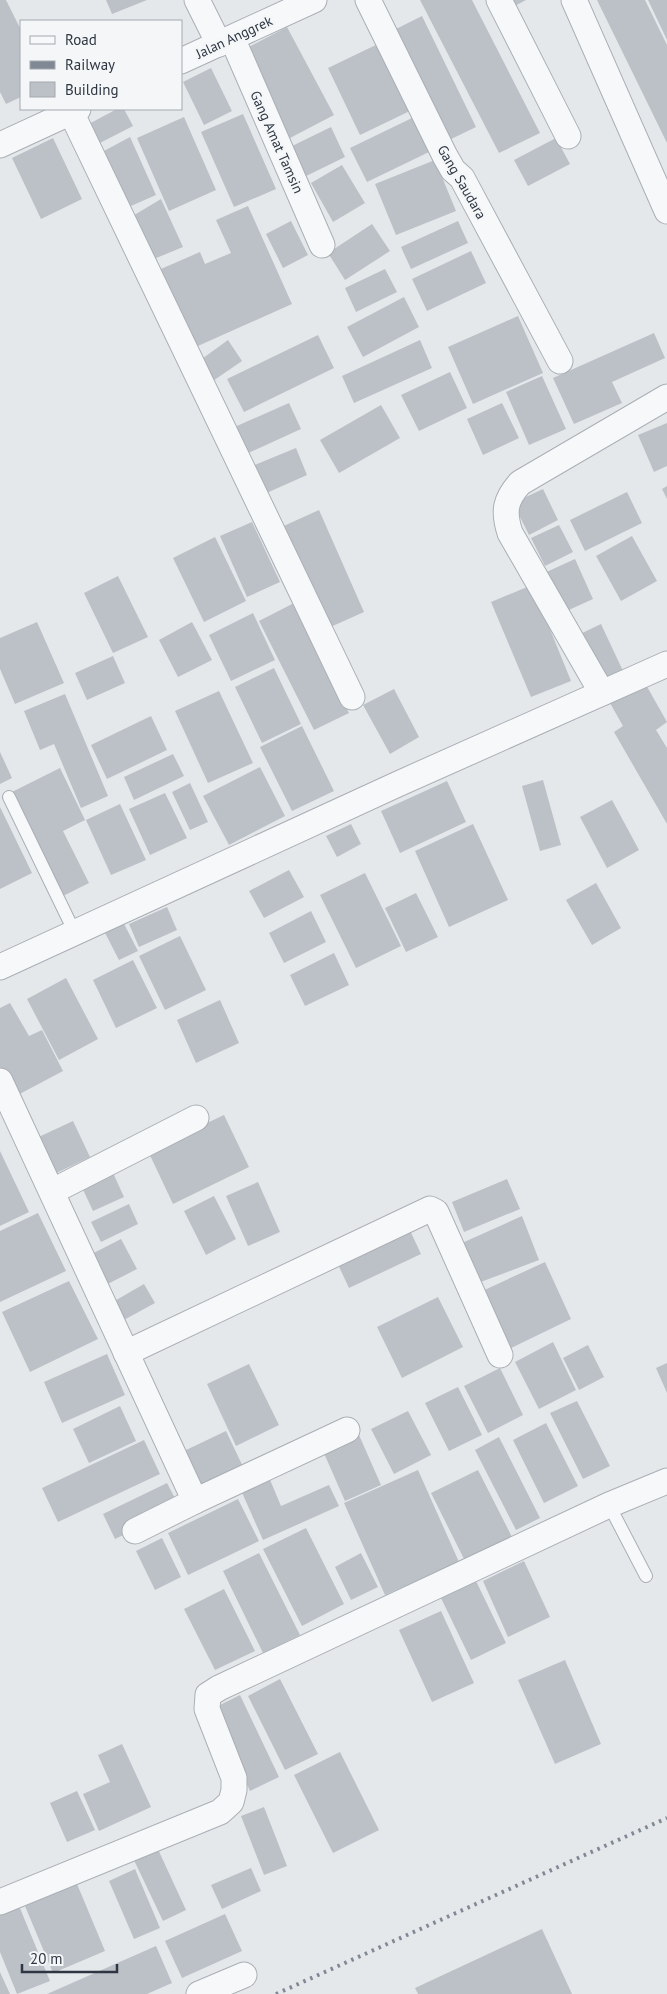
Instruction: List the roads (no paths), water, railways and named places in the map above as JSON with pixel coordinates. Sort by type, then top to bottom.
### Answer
[{"type":"street","name":"Gang Amat Tamsin","points":[[198,0],[225,41],[322,245]]},
{"type":"street","name":"Jalan Anggrek","points":[[182,61],[314,0]]},
{"type":"street","name":"Gang Saudara","points":[[368,0],[453,170],[462,178],[560,361]]},
{"type":"street","points":[[500,0],[568,136]]},
{"type":"street","points":[[574,0],[667,211]]},
{"type":"street","points":[[0,145],[75,110],[352,697]]},
{"type":"street","points":[[602,693],[510,533],[505,516],[506,502],[520,483],[667,397]]},
{"type":"street","points":[[0,968],[398,784],[667,664]]},
{"type":"street","points":[[0,1081],[53,1191],[126,1354],[195,1501]]},
{"type":"street","points":[[53,1191],[196,1118]]},
{"type":"street","points":[[126,1354],[430,1209],[436,1212],[500,1355]]},
{"type":"street","points":[[135,1531],[347,1430]]},
{"type":"street","points":[[0,1902],[220,1812],[230,1802],[234,1790],[234,1778],[207,1709],[208,1695],[219,1688],[609,1505],[667,1481]]},
{"type":"street","points":[[199,1994],[244,1975]]},
{"type":"lane","points":[[8,797],[75,933]]},
{"type":"lane","points":[[609,1505],[646,1576]]},
{"type":"railway","points":[[276,1994],[667,1818]]}]
